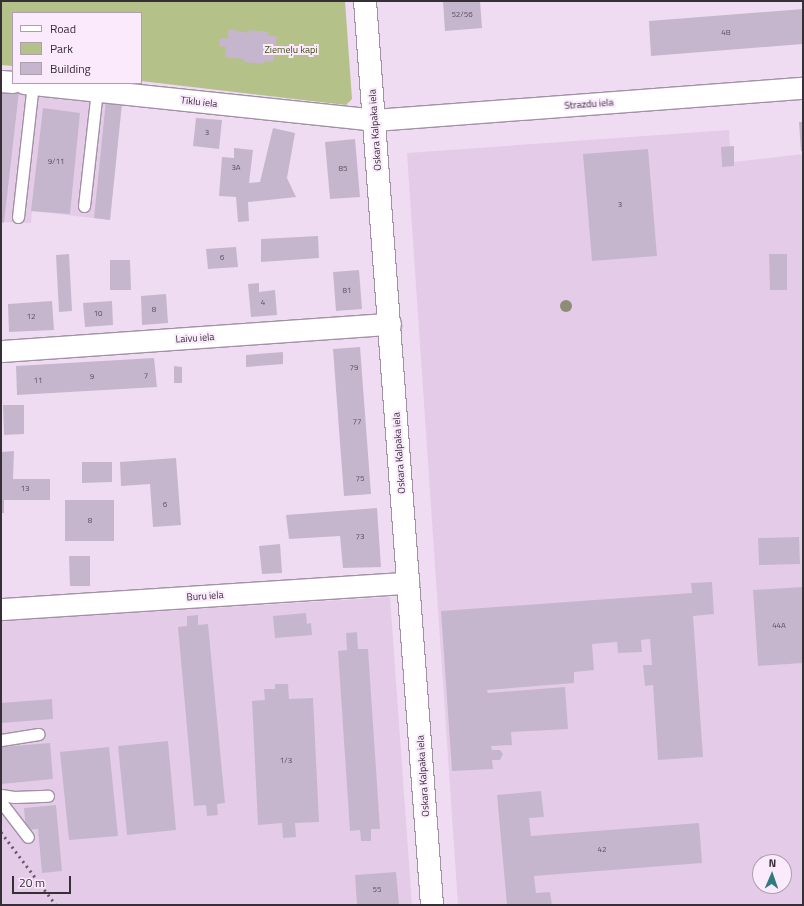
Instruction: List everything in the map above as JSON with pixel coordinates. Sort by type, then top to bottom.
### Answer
[{"type":"main road","name":"Oskara Kalpaka iela","points":[[365,1],[432,905]]},
{"type":"street","name":"Tīklu iela","points":[[1,81],[12,82]]},
{"type":"street","name":"Tīklu iela","points":[[32,84],[374,120]]},
{"type":"street","name":"Strazdu iela","points":[[374,120],[803,88]]},
{"type":"street","name":"Laivu iela","points":[[1,351],[390,324]]},
{"type":"street","name":"Buru iela","points":[[1,609],[408,583]]},
{"type":"lane","points":[[18,218],[23,84]]},
{"type":"lane","points":[[84,206],[97,91]]},
{"type":"lane","points":[[1,740],[39,734]]},
{"type":"lane","points":[[1,795],[14,798],[48,796]]},
{"type":"lane","points":[[1,802],[28,837]]},
{"type":"shaded area","points":[[1,88],[122,103],[110,220],[32,211],[31,223],[1,222]]},
{"type":"shaded area","points":[[729,130],[730,146],[734,146],[734,162],[803,154],[803,905],[458,905],[407,153]]},
{"type":"shaded area","points":[[390,597],[412,905],[1,905],[1,621]]},
{"type":"green space","name":"Ziemeļu kapi","points":[[1,1],[345,1],[352,99],[346,105],[142,81],[142,12],[12,12],[12,66],[1,65]]},
{"type":"building","points":[[443,1],[480,1],[482,28],[445,31]]},
{"type":"building","points":[[803,9],[803,44],[651,56],[649,21]]},
{"type":"building","points":[[229,29],[248,33],[249,30],[268,32],[268,35],[277,37],[273,62],[264,61],[264,64],[244,62],[244,59],[225,57],[226,47],[219,46],[220,38],[227,39]]},
{"type":"building","points":[[1,89],[19,91],[4,223],[1,222]]},
{"type":"building","points":[[106,100],[122,103],[110,220],[94,218]]},
{"type":"building","points":[[43,108],[80,113],[70,214],[31,211]]},
{"type":"building","points":[[196,118],[222,120],[219,149],[193,146]]},
{"type":"building","points":[[799,122],[803,122],[803,151],[801,151]]},
{"type":"building","points":[[273,128],[295,133],[287,178],[296,197],[248,202],[249,221],[238,222],[236,197],[219,196],[222,157],[234,158],[234,148],[253,150],[249,183],[260,182]]},
{"type":"building","points":[[355,139],[360,197],[330,199],[325,142]]},
{"type":"building","points":[[734,146],[734,166],[722,167],[721,147]]},
{"type":"building","points":[[648,149],[657,256],[592,261],[583,154]]},
{"type":"building","points":[[318,236],[319,258],[261,262],[261,239]]},
{"type":"building","points":[[236,247],[238,267],[208,269],[206,249]]},
{"type":"building","points":[[69,254],[72,311],[59,312],[56,255]]},
{"type":"building","points":[[769,254],[787,254],[787,290],[770,290]]},
{"type":"building","points":[[110,260],[130,260],[131,290],[110,290]]},
{"type":"building","points":[[359,270],[362,309],[336,311],[333,272]]},
{"type":"building","points":[[259,283],[259,292],[275,290],[277,315],[251,317],[248,284]]},
{"type":"building","points":[[166,294],[168,323],[142,325],[141,296]]},
{"type":"building","points":[[52,301],[54,330],[9,332],[8,304]]},
{"type":"building","points":[[112,301],[113,325],[85,327],[83,303]]},
{"type":"building","points":[[360,347],[371,494],[344,496],[333,349]]},
{"type":"building","points":[[283,352],[283,364],[246,367],[246,355]]},
{"type":"building","points":[[154,358],[157,387],[17,395],[16,366]]},
{"type":"building","points":[[174,366],[182,367],[182,383],[174,383]]},
{"type":"building","points":[[3,405],[24,405],[24,434],[4,435]]},
{"type":"building","points":[[14,451],[13,479],[50,479],[50,500],[4,500],[4,513],[1,513],[1,452]]},
{"type":"building","points":[[176,458],[181,525],[153,527],[150,484],[121,486],[120,462]]},
{"type":"building","points":[[82,462],[112,462],[112,482],[82,483]]},
{"type":"building","points":[[65,500],[114,500],[114,541],[65,541]]},
{"type":"building","points":[[377,508],[381,567],[343,568],[340,536],[289,539],[286,515]]},
{"type":"building","points":[[799,537],[800,564],[759,565],[758,538]]},
{"type":"building","points":[[280,544],[282,573],[262,574],[259,546]]},
{"type":"building","points":[[69,556],[90,556],[90,586],[70,586]]},
{"type":"building","points":[[712,582],[714,614],[693,616],[703,757],[658,760],[653,685],[645,686],[643,665],[652,665],[650,639],[641,640],[642,652],[618,653],[617,642],[592,644],[594,670],[574,672],[574,683],[487,690],[488,693],[565,687],[568,729],[511,732],[512,745],[491,746],[492,750],[500,750],[503,754],[500,760],[492,760],[493,769],[452,771],[441,611],[692,593],[691,583]]},
{"type":"building","points":[[803,587],[803,663],[758,666],[753,590]]},
{"type":"building","points":[[306,613],[307,624],[311,623],[312,635],[275,638],[273,616]]},
{"type":"building","points":[[198,615],[198,625],[208,624],[225,803],[217,804],[218,815],[207,816],[206,805],[194,806],[178,627],[187,626],[187,616]]},
{"type":"building","points":[[357,632],[358,649],[368,649],[380,829],[371,829],[371,841],[361,841],[360,830],[350,831],[338,651],[347,650],[346,633]]},
{"type":"building","points":[[275,684],[288,684],[289,699],[313,698],[319,822],[295,823],[296,837],[283,838],[282,823],[258,825],[252,701],[265,700],[264,689],[275,689]]},
{"type":"building","points":[[52,699],[53,719],[1,723],[1,703]]},
{"type":"building","points":[[168,741],[176,830],[127,835],[118,746]]},
{"type":"building","points":[[50,743],[53,779],[1,784],[1,747]]},
{"type":"building","points":[[109,747],[118,836],[69,840],[60,752]]},
{"type":"building","points":[[541,791],[544,817],[529,818],[531,836],[699,823],[702,863],[534,876],[536,893],[550,892],[552,905],[507,905],[497,795]]},
{"type":"building","points":[[56,805],[62,871],[42,873],[38,829],[26,830],[24,808]]},
{"type":"building","points":[[396,872],[399,905],[357,905],[355,875]]},
{"type":"railway","points":[[1,832],[56,905]]}]
